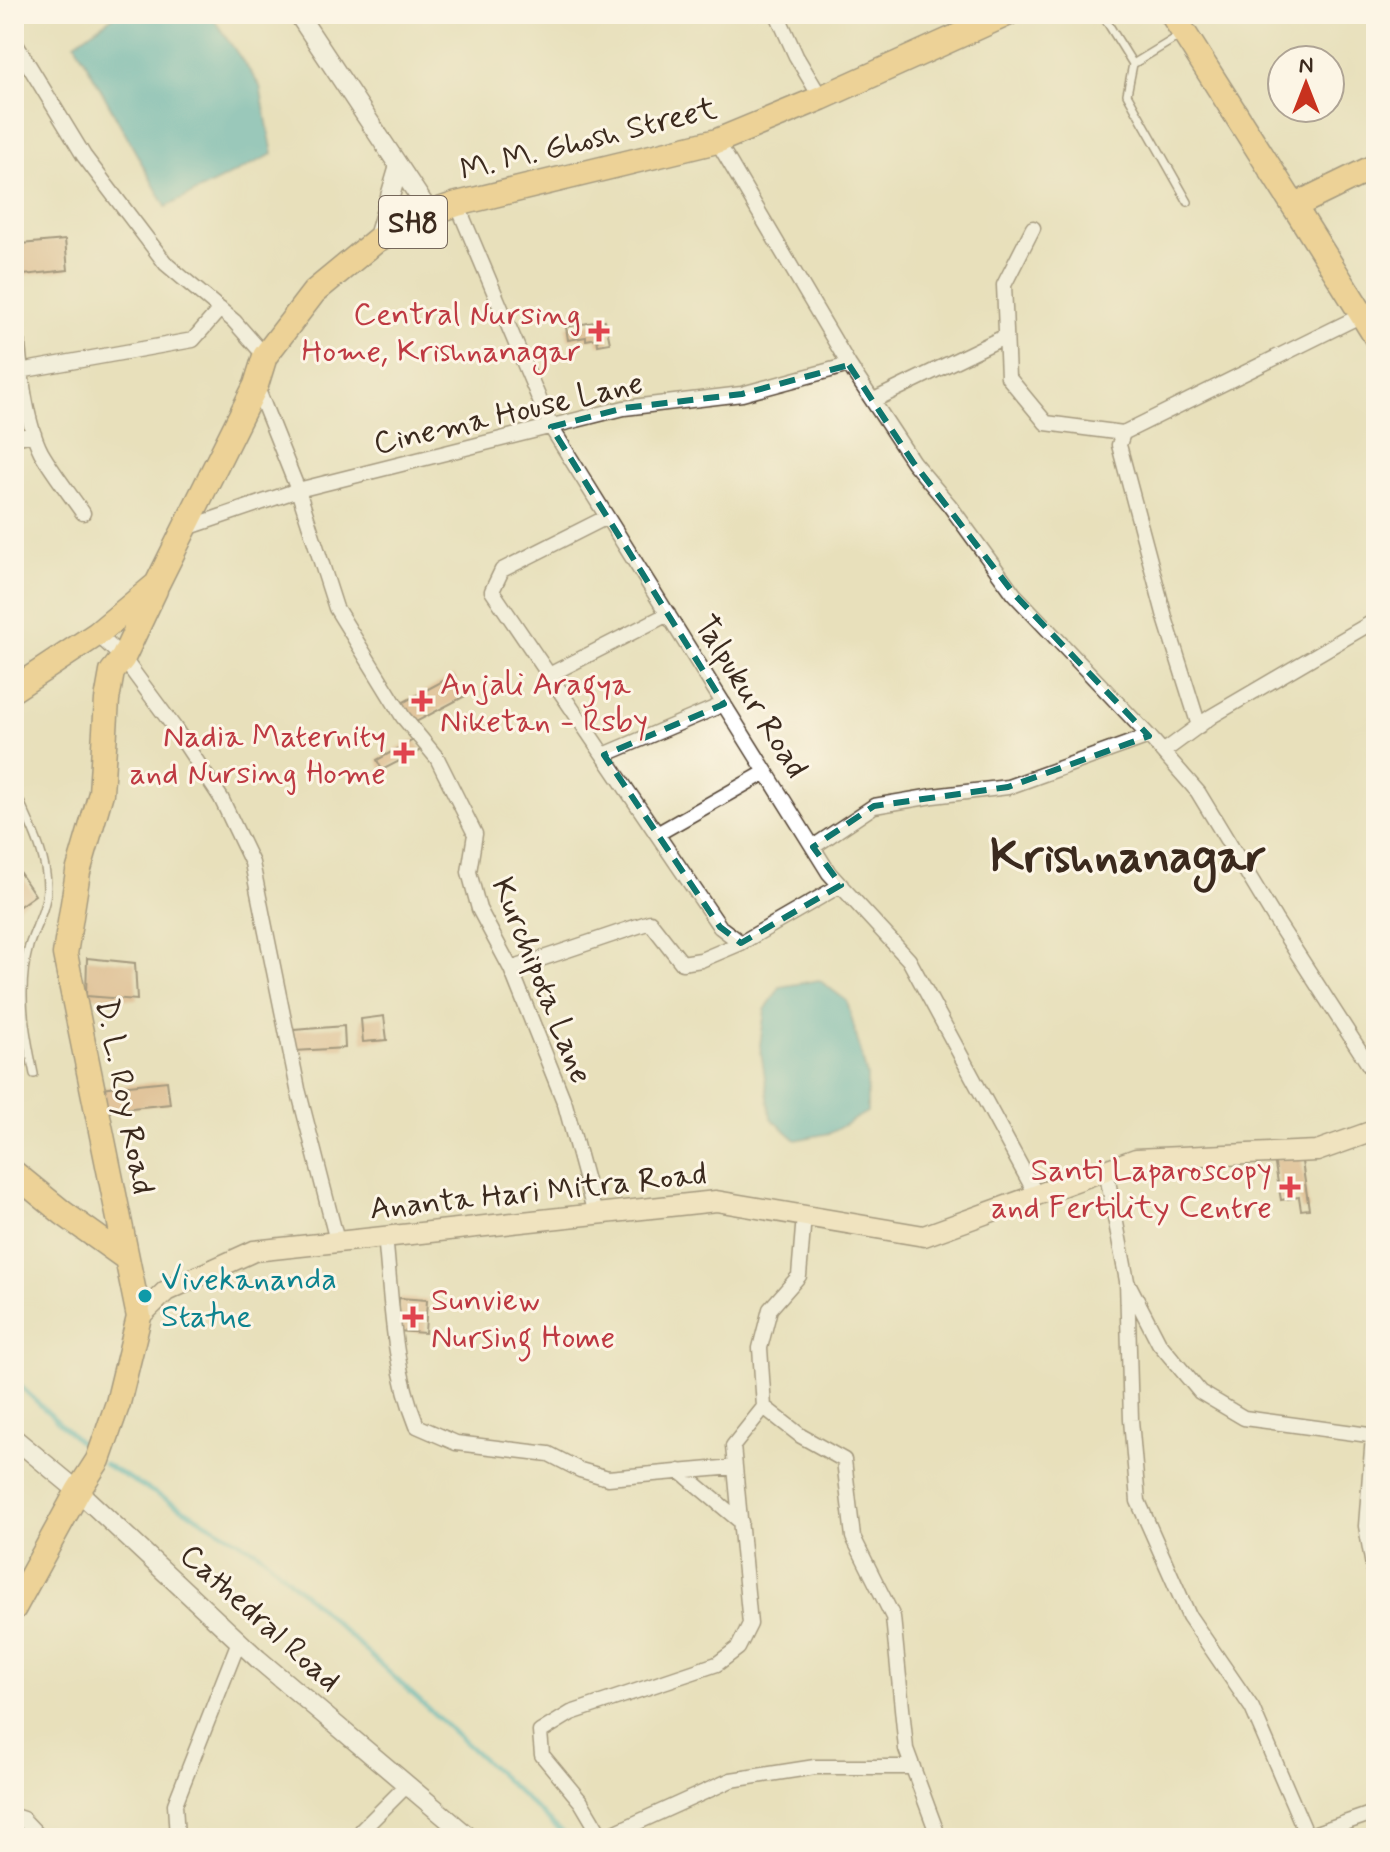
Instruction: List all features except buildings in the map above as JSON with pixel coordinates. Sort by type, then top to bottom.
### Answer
[{"type":"main road","name":"M. M. Ghosh Street","points":[[14,689],[97,634],[157,584],[256,385],[265,356],[314,292],[377,240],[430,213],[457,204],[717,141],[1007,14]]},
{"type":"main road","points":[[1178,24],[1376,337]]},
{"type":"main road","points":[[1294,206],[1376,166]]},
{"type":"main road","name":"D. L. Roy Road","points":[[14,1608],[98,1460],[113,1417],[139,1317],[57,912],[78,872],[101,793],[107,700],[112,672],[123,658],[157,584]]},
{"type":"main road","name":"Ananta Hari Mitra Road","points":[[139,1317],[166,1291],[254,1251],[716,1201],[924,1236],[1136,1159],[1317,1151],[1376,1130]]},
{"type":"main road","points":[[14,1173],[126,1258]]},
{"type":"street","points":[[298,14],[430,213]]},
{"type":"street","points":[[777,14],[796,56],[821,98]]},
{"type":"street","points":[[14,41],[84,156],[166,264],[220,309],[265,356]]},
{"type":"street","points":[[14,70],[30,65]]},
{"type":"street","points":[[717,141],[849,365],[913,462],[950,506],[1014,594],[1198,792],[1376,1076]]},
{"type":"street","points":[[377,240],[399,166]]},
{"type":"street","name":"Talpukur Road","points":[[457,204],[551,427],[813,847],[841,885],[909,960],[1037,1196]]},
{"type":"street","points":[[1033,228],[1004,285],[1008,377],[1046,423],[1123,433],[1362,315]]},
{"type":"street","points":[[14,307],[18,372],[34,434],[42,453],[83,513]]},
{"type":"street","points":[[18,372],[193,340],[220,309]]},
{"type":"street","points":[[874,400],[1006,336]]},
{"type":"street","name":"Cinema House Lane","points":[[183,530],[298,490],[624,408],[742,394],[849,365]]},
{"type":"street","name":"Kurchipota Lane","points":[[256,385],[298,490],[336,608],[403,717],[437,758],[475,834],[469,872],[479,909],[511,969],[565,1104],[595,1214]]},
{"type":"street","points":[[1123,433],[1119,445],[1166,621],[1199,726]]},
{"type":"street","points":[[14,438],[34,434]]},
{"type":"street","points":[[607,517],[502,570],[492,591],[720,927],[741,943]]},
{"type":"street","points":[[549,675],[668,614]]},
{"type":"street","points":[[1163,752],[1199,726],[1376,620]]},
{"type":"street","points":[[97,634],[123,658],[221,798],[252,863],[298,1089],[337,1241]]},
{"type":"street","points":[[604,755],[724,704]]},
{"type":"street","points":[[813,847],[874,806],[1008,787],[1149,736]]},
{"type":"street","points":[[657,834],[766,772]]},
{"type":"street","points":[[511,969],[650,922],[682,963],[701,960],[741,943],[841,885]]},
{"type":"street","points":[[1106,1170],[1127,1281],[1131,1420],[1138,1501],[1189,1616],[1252,1708],[1308,1837],[1376,1812]]},
{"type":"street","points":[[595,1838],[597,1829],[581,1802],[542,1755],[540,1732],[571,1713],[717,1664],[738,1648],[750,1624],[733,1446],[764,1407],[760,1348],[770,1309],[799,1276],[804,1216]]},
{"type":"street","points":[[385,1236],[392,1331],[405,1398],[417,1426],[456,1443],[549,1454],[580,1470],[608,1478],[734,1467]]},
{"type":"street","points":[[1127,1281],[1159,1343],[1200,1392],[1244,1418],[1375,1436],[1366,1526],[1376,1583]]},
{"type":"street","points":[[764,1407],[801,1436],[844,1460],[853,1537],[893,1617],[906,1749],[939,1838]]},
{"type":"street","name":"Cathedral Road","points":[[14,1438],[78,1491],[239,1641],[470,1838]]},
{"type":"street","points":[[680,1471],[741,1522]]},
{"type":"street","points":[[177,1838],[175,1804],[239,1641]]},
{"type":"street","points":[[603,1838],[731,1780],[815,1767],[913,1767]]},
{"type":"street","points":[[360,1838],[362,1830],[407,1785]]},
{"type":"street","points":[[14,1816],[23,1819],[41,1838]]},
{"type":"lane","points":[[1102,14],[1133,64]]},
{"type":"lane","points":[[1178,24],[1133,64],[1127,94],[1188,202]]},
{"type":"lane","points":[[14,788],[44,863],[47,889],[57,912],[29,947],[21,1002],[34,1074]]},
{"type":"highlighted area","points":[[849,365],[913,462],[1014,594],[1149,736],[1008,787],[874,806],[813,847],[841,885],[741,943],[720,927],[604,755],[724,704],[551,427],[624,408],[742,394]]},
{"type":"water","points":[[117,14],[210,14],[260,86],[273,154],[166,207],[75,43]]},
{"type":"water","points":[[819,980],[847,1001],[867,1076],[867,1112],[830,1133],[796,1140],[771,1118],[760,1045],[765,1010],[780,987]]},
{"type":"waterway","points":[[14,1380],[93,1455]]},
{"type":"waterway","points":[[104,1464],[260,1553],[568,1838]]},
{"type":"place","name":"Central Nursing Home, Krishnanagar","points":[[599,331]]},
{"type":"place","name":"Anjali Aragya Niketan - Rsby","points":[[422,701]]},
{"type":"place","name":"Nadia Maternity and Nursing Home","points":[[404,753]]},
{"type":"place","name":"Santi Laparoscopy and Fertility Centre","points":[[1290,1187]]},
{"type":"place","name":"Vivekananda Statue","points":[[145,1296]]},
{"type":"place","name":"Sunview Nursing Home","points":[[413,1317]]},
{"type":"district","name":"Krishnanagar","points":[[1128,854]]}]
